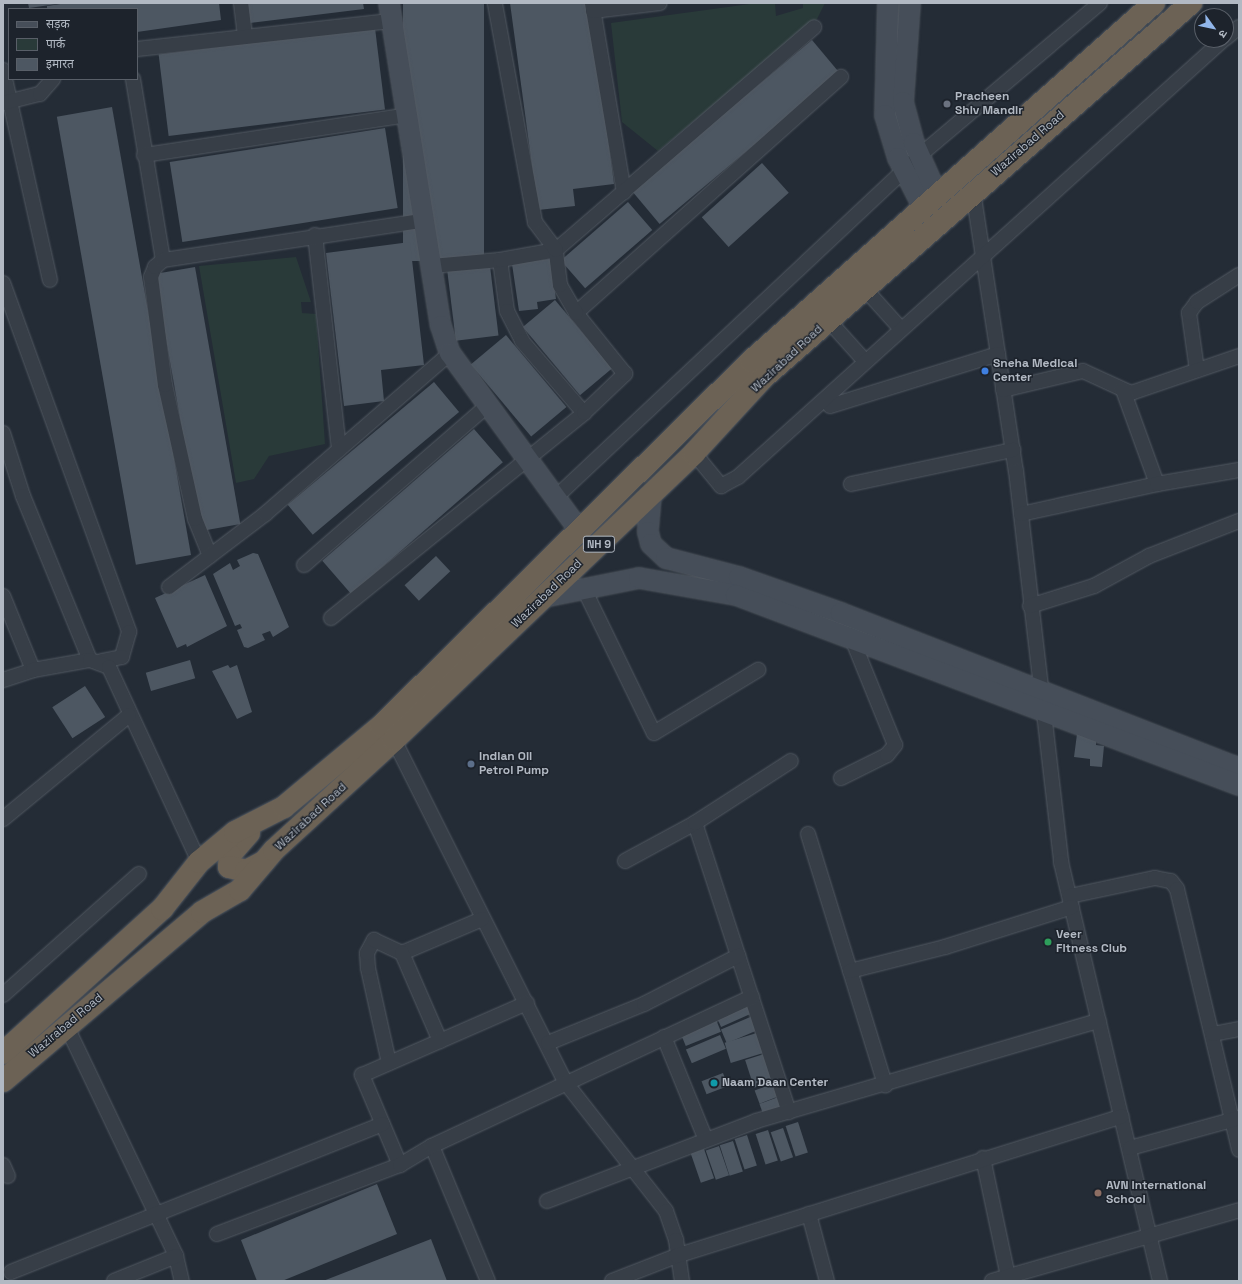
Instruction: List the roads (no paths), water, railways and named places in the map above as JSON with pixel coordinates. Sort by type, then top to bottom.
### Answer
[{"type":"highway","name":"Wazirabad Road","points":[[3,1053],[162,909],[199,862],[235,832],[257,823],[284,807],[381,726],[751,361],[931,203],[1154,3]]},
{"type":"highway","name":"Wazirabad Road","points":[[3,1080],[202,912],[240,890],[264,862],[694,453],[764,376],[865,289],[973,191],[1191,3]]},
{"type":"highway","name":"Wazirabad Road","points":[[1173,19],[1204,3]]},
{"type":"highway","points":[[257,823],[228,863],[234,870],[246,871],[264,862]]},
{"type":"main road","points":[[888,3],[885,115],[905,172],[931,203]]},
{"type":"main road","points":[[910,3],[903,102],[931,203]]},
{"type":"main road","points":[[391,12],[407,115],[426,220],[441,326],[450,353],[580,531]]},
{"type":"main road","points":[[651,495],[648,532],[651,544],[666,558],[739,577],[1040,699],[1217,768],[1239,786]]},
{"type":"main road","points":[[544,597],[583,587],[639,578],[670,581],[736,595],[851,636],[1040,699]]},
{"type":"main road","points":[[1217,768],[1239,768]]},
{"type":"street","points":[[241,3],[245,37]]},
{"type":"street","points":[[331,618],[584,414],[625,374],[576,313],[560,285],[556,250],[536,222],[495,3]]},
{"type":"street","points":[[624,192],[592,7],[660,3]]},
{"type":"street","points":[[556,497],[905,172],[919,156],[1100,3]]},
{"type":"street","points":[[138,49],[245,37],[391,12]]},
{"type":"street","points":[[432,266],[500,260],[556,250],[814,27]]},
{"type":"street","points":[[694,453],[721,486],[738,477],[864,360],[985,257],[1214,48]]},
{"type":"street","points":[[3,70],[7,102],[50,280]]},
{"type":"street","points":[[576,313],[841,77]]},
{"type":"street","points":[[7,102],[40,94],[52,80]]},
{"type":"street","points":[[133,80],[144,155],[163,260],[151,278],[165,385],[195,518],[210,556]]},
{"type":"street","points":[[144,155],[407,115]]},
{"type":"street","points":[[973,191],[985,257],[1003,390],[1013,450],[1040,699],[1061,862],[1130,1148],[1160,1281]]},
{"type":"street","points":[[163,260],[315,235],[426,220]]},
{"type":"street","points":[[315,235],[339,450]]},
{"type":"street","points":[[500,260],[508,311],[522,341],[584,414]]},
{"type":"street","points":[[1197,370],[1189,313],[1197,302],[1239,275]]},
{"type":"street","points":[[3,283],[129,632],[129,642],[122,657],[33,670],[3,680]]},
{"type":"street","points":[[865,289],[901,329]]},
{"type":"street","points":[[829,320],[864,360]]},
{"type":"street","points":[[169,587],[265,514],[450,353]]},
{"type":"street","points":[[830,406],[998,354]]},
{"type":"street","points":[[1003,390],[1083,371],[1131,393],[1239,356]]},
{"type":"street","points":[[1123,390],[1157,484]]},
{"type":"street","points":[[304,565],[488,405]]},
{"type":"street","points":[[3,433],[23,496],[95,661],[109,667],[129,715],[199,862]]},
{"type":"street","points":[[851,484],[1013,450]]},
{"type":"street","points":[[1021,514],[1157,484],[1239,470]]},
{"type":"street","points":[[1030,606],[1094,586],[1149,556],[1239,521]]},
{"type":"street","points":[[583,587],[654,733],[758,670]]},
{"type":"street","points":[[3,596],[33,670]]},
{"type":"street","points":[[841,778],[887,755],[895,745],[851,636]]},
{"type":"street","points":[[3,819],[8,806],[129,715]]},
{"type":"street","points":[[394,740],[482,919],[548,1043],[566,1083],[634,1167],[666,1211],[676,1240],[676,1256],[682,1281]]},
{"type":"street","points":[[625,861],[695,822],[791,761]]},
{"type":"street","points":[[695,822],[789,1112]]},
{"type":"street","points":[[808,834],[885,1085]]},
{"type":"street","points":[[3,995],[139,874]]},
{"type":"street","points":[[850,971],[944,947],[1071,902],[1155,878],[1171,881],[1177,889],[1213,1034],[1236,1118],[1239,1150]]},
{"type":"street","points":[[402,953],[482,919]]},
{"type":"street","points":[[389,1063],[367,953],[374,940],[402,953],[440,1041]]},
{"type":"street","points":[[548,1043],[644,1004],[738,956]]},
{"type":"street","points":[[217,1234],[400,1165],[432,1146],[752,997]]},
{"type":"street","points":[[400,1165],[362,1075],[527,1003]]},
{"type":"street","points":[[547,1201],[706,1140],[789,1112],[1099,1021]]},
{"type":"street","points":[[66,1026],[176,1256],[182,1281]]},
{"type":"street","points":[[1213,1034],[1239,1029]]},
{"type":"street","points":[[664,1037],[706,1140]]},
{"type":"street","points":[[612,1281],[676,1256],[983,1158],[1122,1116]]},
{"type":"street","points":[[1130,1148],[1236,1118]]},
{"type":"street","points":[[11,1272],[382,1124]]},
{"type":"street","points":[[432,1146],[488,1281]]},
{"type":"street","points":[[983,1158],[1008,1279]]},
{"type":"street","points":[[992,1281],[1008,1279],[1149,1235],[1239,1210]]},
{"type":"street","points":[[809,1214],[827,1281]]},
{"type":"street","points":[[114,1281],[176,1256]]},
{"type":"place","name":"Pracheen Shiv Mandir","points":[[947,104]]},
{"type":"place","name":"Sneha Medical Center","points":[[985,371]]},
{"type":"place","name":"Indian Oil Petrol Pump","points":[[471,764]]},
{"type":"place","name":"Veer Fitness Club","points":[[1048,942]]},
{"type":"place","name":"Naam Daan Center","points":[[714,1083]]},
{"type":"place","name":"AVN International School","points":[[1098,1193]]}]
